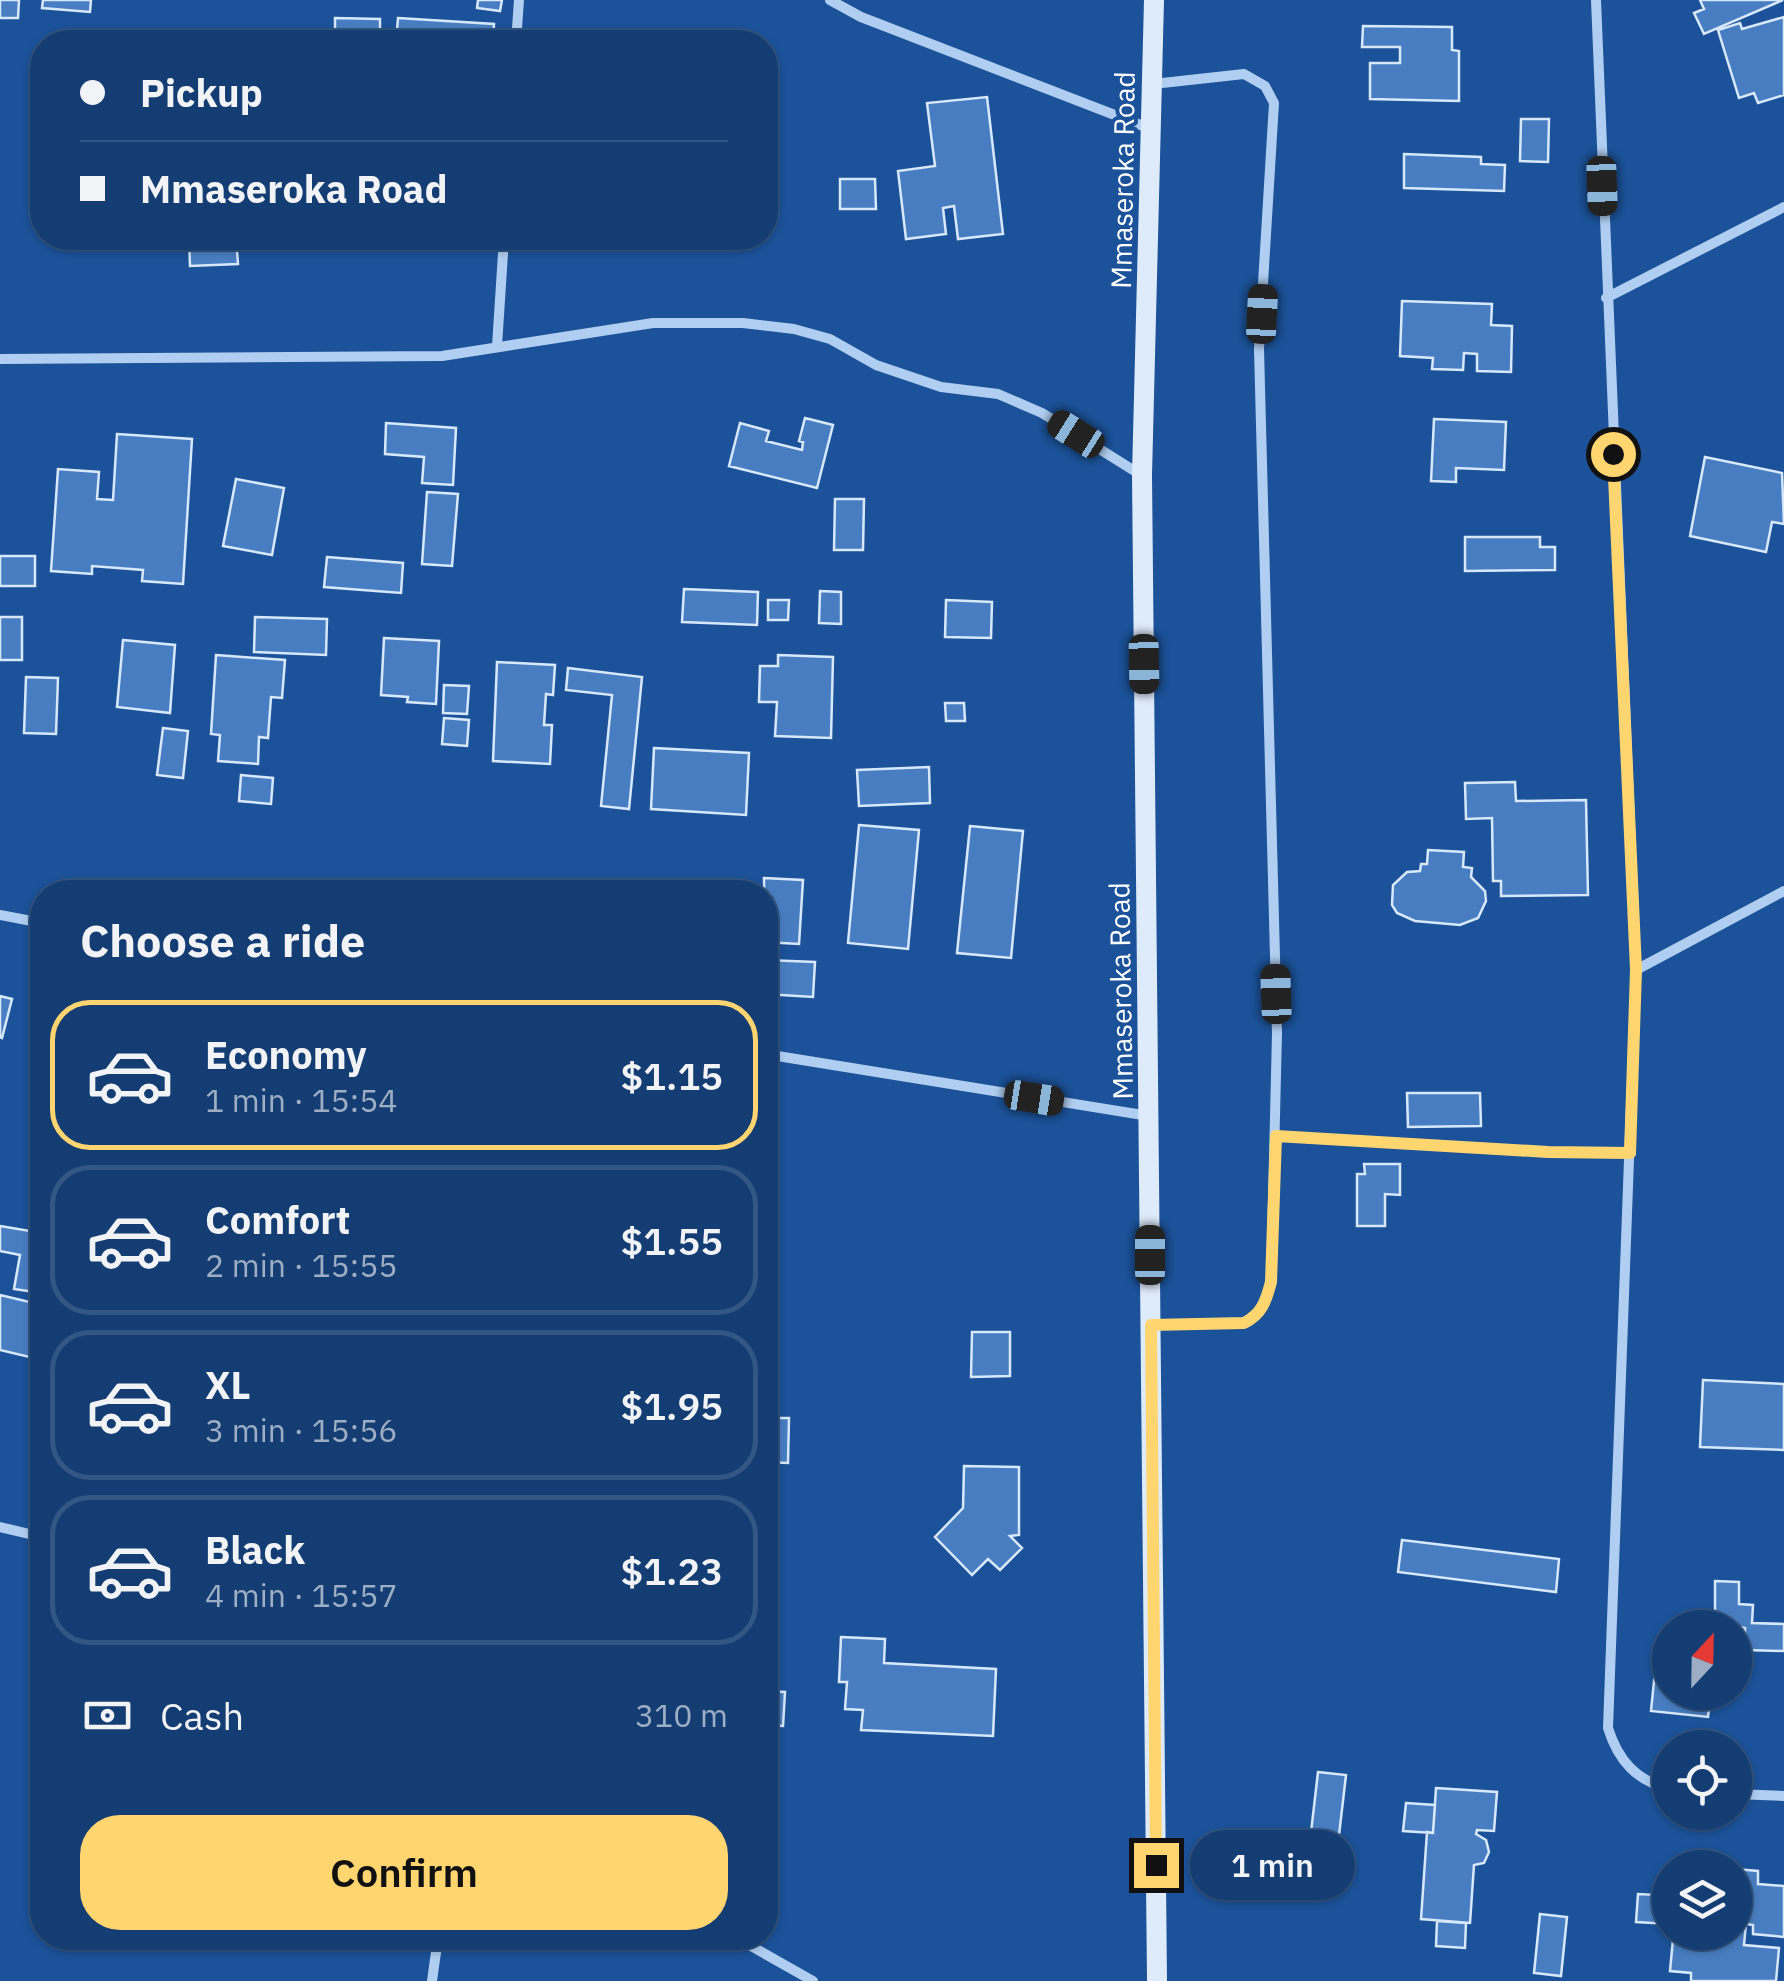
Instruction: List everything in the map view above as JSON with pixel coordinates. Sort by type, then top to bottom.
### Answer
[{"type":"street","points":[[517,30],[519,0]]},
{"type":"street","points":[[830,0],[861,17],[1152,129]]},
{"type":"street","name":"Mmaseroka Road","points":[[1154,0],[1142,475],[1157,1981]]},
{"type":"street","points":[[1596,0],[1636,970],[1608,1728],[1615,1750],[1631,1770],[1652,1783]]},
{"type":"street","points":[[1151,1325],[1244,1323],[1256,1316],[1266,1302],[1271,1282],[1277,1032],[1259,349],[1274,103],[1265,86],[1244,74],[1153,84]]},
{"type":"street","points":[[1606,298],[1784,207]]},
{"type":"street","points":[[497,346],[503,250]]},
{"type":"street","points":[[0,360],[442,356],[654,323],[726,322],[794,329],[830,339],[876,365],[941,387],[998,394],[1042,413],[1142,475]]},
{"type":"street","points":[[1636,970],[1784,890]]},
{"type":"street","points":[[0,914],[30,920]]},
{"type":"street","points":[[778,1056],[1150,1116]]},
{"type":"street","points":[[1276,1136],[1630,1153]]},
{"type":"street","points":[[0,1527],[30,1534]]},
{"type":"street","points":[[1752,1795],[1784,1796]]},
{"type":"street","points":[[432,1981],[436,1950]]},
{"type":"street","points":[[758,1950],[813,1981]]},
{"type":"building","points":[[0,0],[19,0],[18,18],[0,18]]},
{"type":"building","points":[[43,0],[91,0],[90,12],[42,8]]},
{"type":"building","points":[[478,0],[502,0],[500,11],[477,8]]},
{"type":"building","points":[[1700,0],[1783,0],[1704,34],[1694,13],[1704,9]]},
{"type":"building","points":[[1784,17],[1784,95],[1758,103],[1754,93],[1739,98],[1718,30],[1740,23],[1742,29]]},
{"type":"building","points":[[335,18],[380,19],[380,30],[335,30]]},
{"type":"building","points":[[398,18],[494,24],[494,30],[397,30]]},
{"type":"building","points":[[1363,26],[1452,27],[1452,50],[1459,51],[1459,101],[1370,99],[1370,63],[1400,63],[1400,47],[1362,47]]},
{"type":"building","points":[[987,97],[1003,234],[958,239],[954,206],[943,208],[946,234],[906,239],[898,171],[935,166],[927,103]]},
{"type":"building","points":[[1521,119],[1549,119],[1548,162],[1520,161]]},
{"type":"building","points":[[1404,154],[1481,157],[1481,164],[1505,165],[1504,191],[1404,188]]},
{"type":"building","points":[[840,179],[875,179],[876,209],[840,209]]},
{"type":"building","points":[[189,250],[237,250],[238,264],[190,266]]},
{"type":"building","points":[[1402,301],[1492,304],[1491,325],[1512,326],[1511,372],[1477,371],[1477,354],[1464,353],[1463,370],[1432,369],[1433,358],[1400,356]]},
{"type":"building","points":[[805,418],[833,425],[817,488],[729,466],[740,423],[769,431],[766,441],[802,450],[803,442],[799,441]]},
{"type":"building","points":[[1434,419],[1506,422],[1504,470],[1456,468],[1456,482],[1431,481]]},
{"type":"building","points":[[386,423],[456,428],[453,485],[422,483],[424,457],[385,454]]},
{"type":"building","points":[[117,434],[192,439],[183,584],[142,581],[143,570],[92,566],[92,574],[51,571],[58,469],[99,472],[97,499],[113,500]]},
{"type":"building","points":[[1705,457],[1782,473],[1784,524],[1772,522],[1766,552],[1690,536]]},
{"type":"building","points":[[236,479],[284,488],[272,555],[223,546]]},
{"type":"building","points":[[427,492],[458,494],[452,566],[422,564]]},
{"type":"building","points":[[835,499],[864,499],[863,550],[834,550]]},
{"type":"building","points":[[1465,537],[1540,537],[1540,547],[1555,547],[1555,570],[1465,571]]},
{"type":"building","points":[[0,556],[35,556],[35,586],[0,586]]},
{"type":"building","points":[[327,557],[403,563],[401,593],[324,587]]},
{"type":"building","points":[[684,589],[758,592],[757,625],[682,622]]},
{"type":"building","points":[[820,591],[841,592],[841,624],[819,623]]},
{"type":"building","points":[[768,600],[789,600],[788,620],[768,620]]},
{"type":"building","points":[[946,600],[992,602],[991,638],[945,637]]},
{"type":"building","points":[[0,617],[22,617],[22,660],[0,660]]},
{"type":"building","points":[[255,617],[327,619],[326,655],[254,652]]},
{"type":"building","points":[[384,638],[439,641],[436,704],[381,695]]},
{"type":"building","points":[[123,640],[175,645],[170,713],[117,707]]},
{"type":"building","points":[[216,655],[285,660],[282,698],[271,697],[268,738],[259,737],[258,764],[218,761],[220,735],[211,734]]},
{"type":"building","points":[[778,655],[833,657],[831,738],[775,736],[777,702],[759,702],[760,666],[778,666]]},
{"type":"building","points":[[497,662],[555,665],[553,695],[546,694],[544,725],[552,725],[550,764],[493,761]]},
{"type":"building","points":[[568,668],[642,677],[629,809],[601,806],[612,695],[566,690]]},
{"type":"building","points":[[26,677],[58,678],[56,734],[24,733]]},
{"type":"building","points":[[444,685],[469,686],[467,714],[443,713]]},
{"type":"building","points":[[945,703],[964,703],[965,721],[946,721]]},
{"type":"building","points":[[444,718],[469,720],[467,746],[442,744]]},
{"type":"building","points":[[163,728],[188,731],[183,778],[157,775]]},
{"type":"building","points":[[654,748],[749,753],[746,815],[651,809]]},
{"type":"building","points":[[929,767],[930,803],[859,806],[857,770]]},
{"type":"building","points":[[241,775],[273,778],[271,804],[239,801]]},
{"type":"building","points":[[1515,782],[1516,801],[1586,800],[1588,895],[1501,896],[1501,881],[1493,881],[1492,818],[1466,819],[1465,783]]},
{"type":"building","points":[[859,825],[919,830],[908,949],[848,943]]},
{"type":"building","points":[[970,826],[1023,831],[1011,958],[957,953]]},
{"type":"building","points":[[1428,850],[1464,852],[1463,867],[1472,868],[1471,877],[1485,891],[1486,901],[1478,918],[1460,925],[1415,921],[1397,913],[1392,905],[1393,885],[1407,872],[1420,871],[1421,864],[1427,864]]},
{"type":"building","points":[[764,878],[803,880],[799,944],[778,943],[778,880]]},
{"type":"building","points":[[778,961],[815,962],[813,997],[778,995]]},
{"type":"building","points":[[0,996],[12,999],[2,1038],[0,1037]]},
{"type":"building","points":[[1407,1093],[1480,1093],[1481,1126],[1408,1127]]},
{"type":"building","points":[[1364,1164],[1400,1164],[1400,1195],[1385,1194],[1385,1226],[1357,1226],[1357,1174],[1365,1174]]},
{"type":"building","points":[[0,1226],[30,1231],[30,1291],[14,1289],[20,1255],[0,1251]]},
{"type":"building","points":[[0,1295],[30,1302],[30,1357],[0,1350]]},
{"type":"building","points":[[972,1332],[1010,1332],[1010,1376],[971,1377]]},
{"type":"building","points":[[1703,1380],[1784,1384],[1784,1450],[1700,1447]]},
{"type":"building","points":[[778,1418],[789,1418],[788,1463],[778,1463]]},
{"type":"building","points":[[964,1466],[1019,1467],[1019,1535],[1010,1536],[1022,1548],[1000,1570],[988,1559],[972,1575],[935,1537],[963,1508]]},
{"type":"building","points":[[1402,1540],[1559,1559],[1556,1592],[1398,1572]]},
{"type":"building","points":[[1715,1581],[1739,1582],[1739,1604],[1753,1605],[1752,1623],[1752,1610],[1715,1610]]},
{"type":"building","points":[[1752,1623],[1784,1624],[1784,1651],[1752,1650]]},
{"type":"building","points":[[841,1637],[885,1639],[884,1663],[996,1669],[993,1736],[861,1730],[863,1710],[845,1709],[847,1682],[839,1682]]},
{"type":"building","points":[[778,1692],[785,1692],[783,1726],[778,1726]]},
{"type":"building","points":[[1652,1701],[1652,1710],[1709,1710],[1708,1717],[1651,1711]]},
{"type":"building","points":[[1318,1772],[1346,1775],[1338,1844],[1310,1841]]},
{"type":"building","points":[[1436,1788],[1497,1792],[1494,1831],[1477,1830],[1476,1834],[1486,1840],[1489,1852],[1484,1863],[1474,1865],[1470,1923],[1421,1919],[1427,1832],[1433,1833]]},
{"type":"building","points":[[1406,1803],[1435,1805],[1433,1833],[1403,1831]]},
{"type":"building","points":[[1752,1870],[1758,1871],[1758,1884],[1784,1886],[1784,1937],[1753,1934]]},
{"type":"building","points":[[1638,1894],[1652,1895],[1652,1923],[1636,1922]]},
{"type":"building","points":[[1540,1914],[1567,1917],[1561,1976],[1534,1973]]},
{"type":"building","points":[[1437,1921],[1466,1923],[1465,1948],[1436,1946]]},
{"type":"building","points":[[1779,1948],[1776,1981],[1691,1981],[1691,1973],[1670,1971],[1672,1950]]},
{"type":"route","points":[[1156,1865],[1151,1325],[1244,1323],[1256,1316],[1266,1302],[1271,1282],[1276,1136],[1630,1153],[1636,970],[1613,454]]}]
